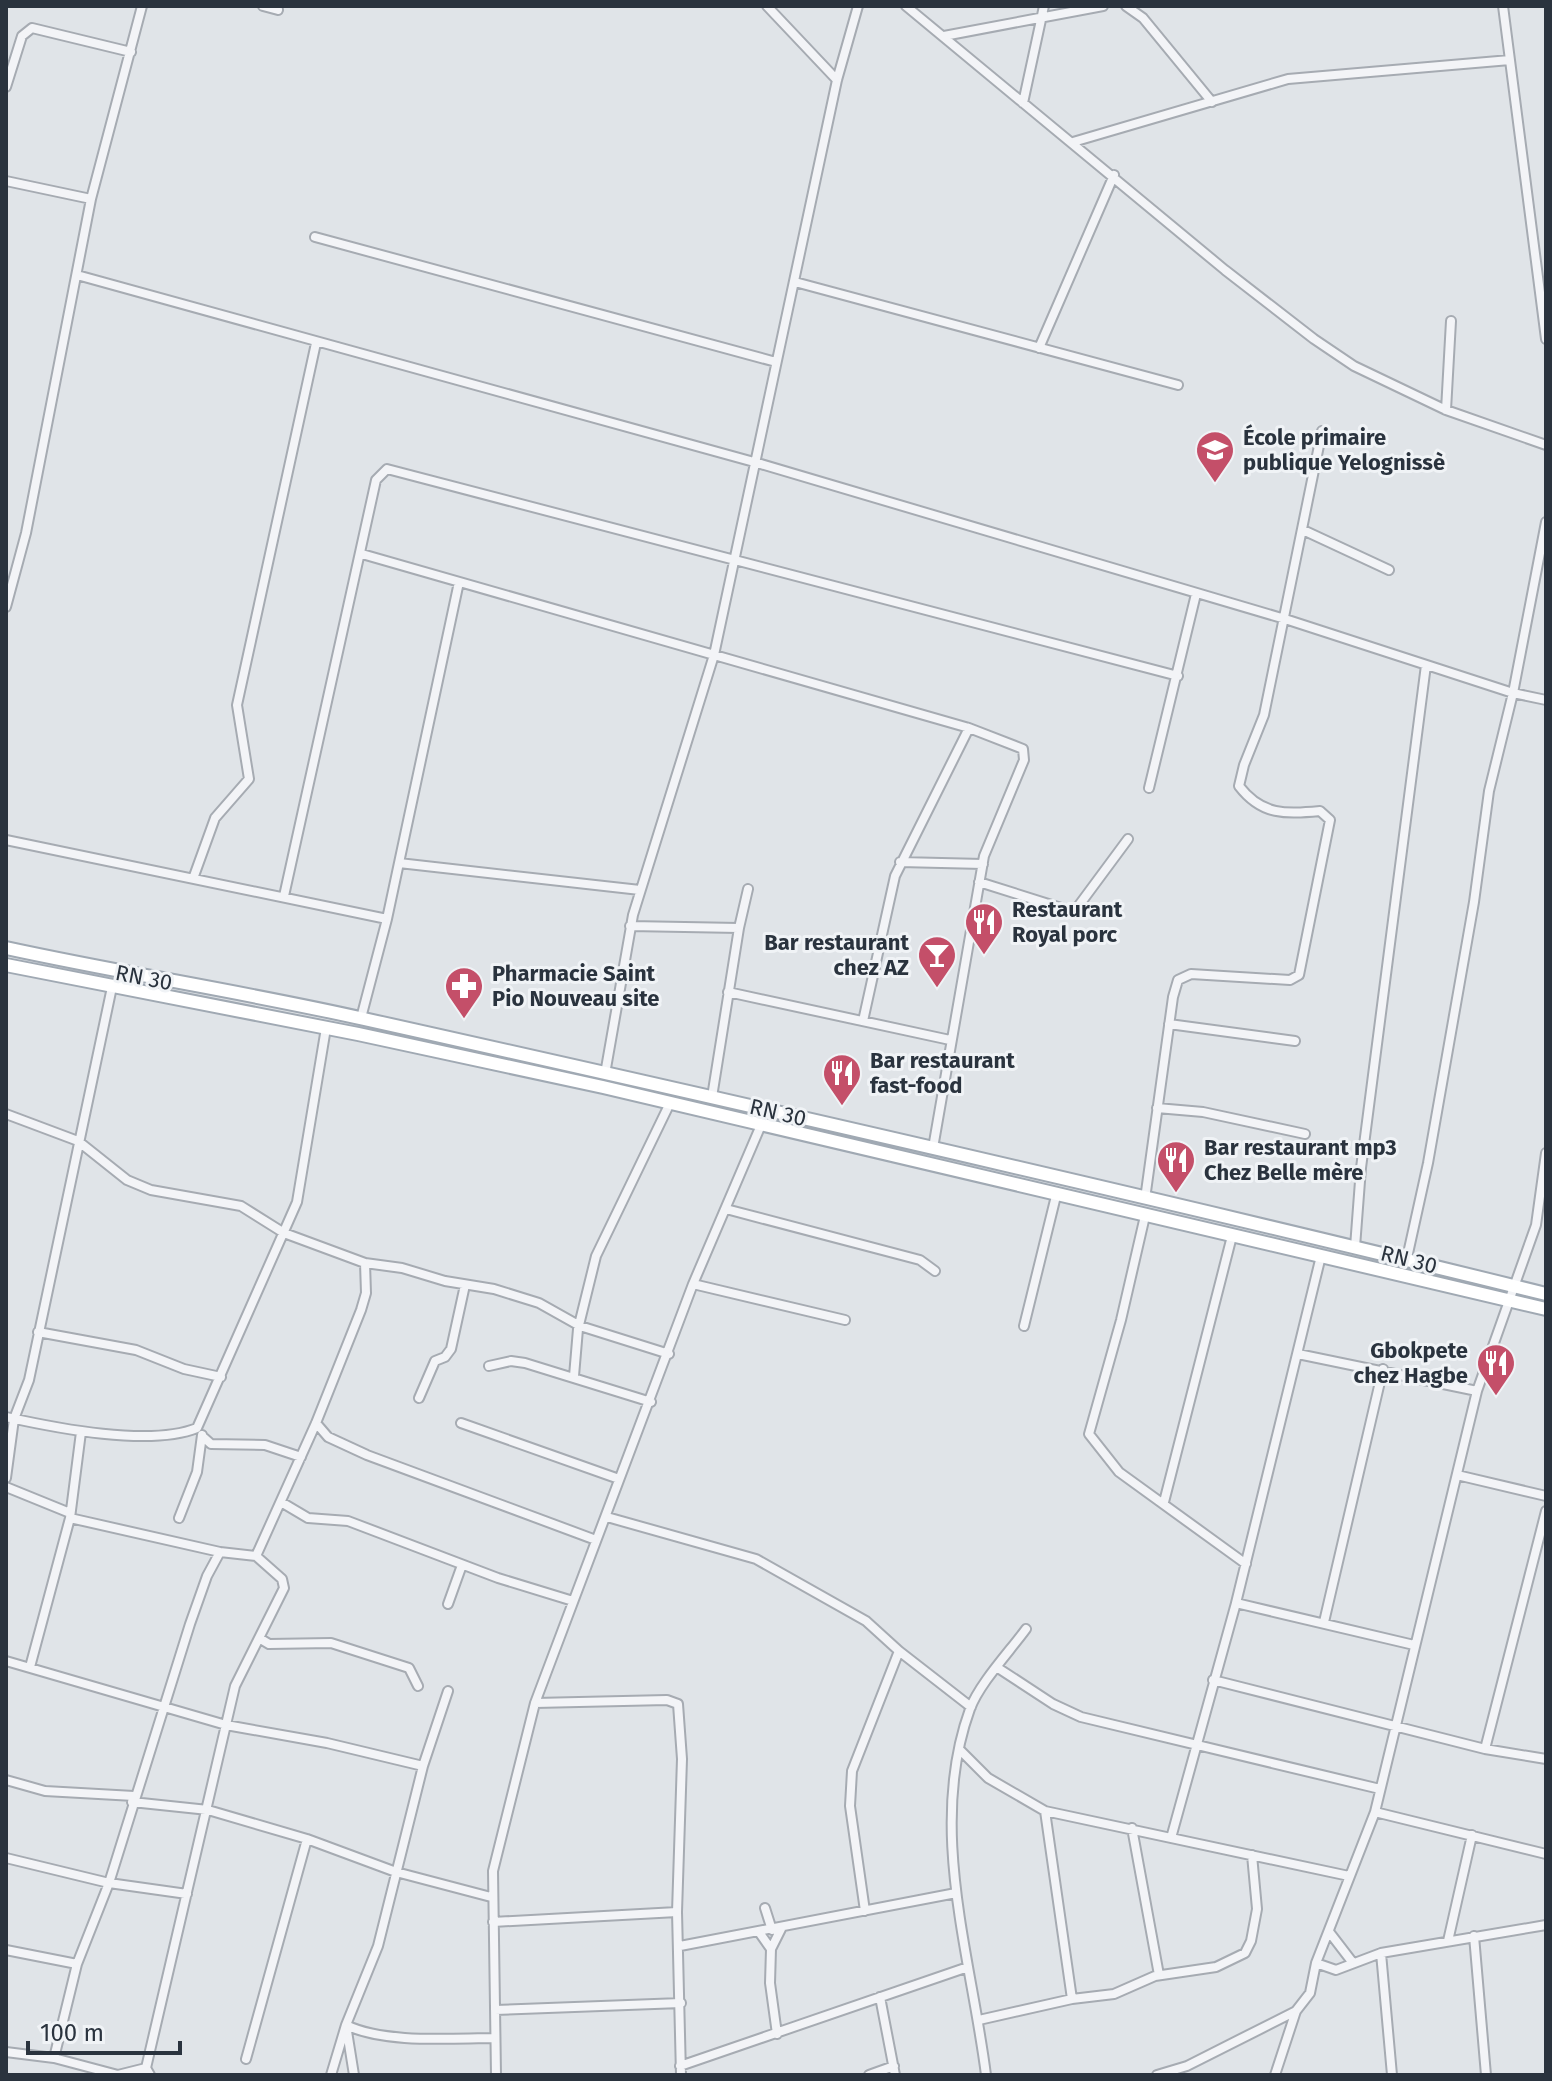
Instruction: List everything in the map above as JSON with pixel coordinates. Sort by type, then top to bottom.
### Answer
[{"type":"main road","name":"RN 30","points":[[6,948],[361,1018],[1407,1258],[1546,1294]]},
{"type":"main road","name":"RN 30","points":[[6,965],[326,1028],[670,1103],[1546,1309]]},
{"type":"street","points":[[6,607],[26,533],[91,199],[142,6]]},
{"type":"street","points":[[263,6],[278,10]]},
{"type":"street","points":[[767,6],[837,80]]},
{"type":"street","points":[[605,1074],[630,926],[714,655],[837,80],[858,6]]},
{"type":"street","points":[[906,6],[1114,175],[1225,270],[1314,339],[1354,366],[1446,410],[1546,445]]},
{"type":"street","points":[[1023,103],[1044,6]]},
{"type":"street","points":[[944,36],[1103,6]]},
{"type":"street","points":[[1126,6],[1143,18],[1212,102]]},
{"type":"street","points":[[1503,6],[1546,339]]},
{"type":"street","points":[[6,87],[22,36],[32,28],[131,52]]},
{"type":"street","points":[[1073,142],[1288,79],[1510,60]]},
{"type":"street","points":[[1039,348],[1114,175]]},
{"type":"street","points":[[6,181],[91,199]]},
{"type":"street","points":[[315,237],[776,362]]},
{"type":"street","points":[[77,275],[754,462],[1285,619],[1513,693],[1546,700]]},
{"type":"street","points":[[795,282],[1178,385]]},
{"type":"street","points":[[1446,410],[1451,321]]},
{"type":"street","points":[[194,876],[215,818],[249,779],[237,705],[316,343]]},
{"type":"street","points":[[1145,1199],[1178,980],[1191,974],[1290,980],[1299,975],[1330,820],[1320,811],[1283,815],[1269,811],[1250,800],[1239,786],[1264,715],[1322,431]]},
{"type":"street","points":[[284,896],[376,480],[387,469],[1178,676]]},
{"type":"street","points":[[1407,1258],[1428,1163],[1474,902],[1489,791],[1513,693],[1546,522]]},
{"type":"street","points":[[1303,530],[1389,570]]},
{"type":"street","points":[[362,554],[969,728],[1024,752],[983,864],[933,1148]]},
{"type":"street","points":[[361,1018],[387,919],[459,582]]},
{"type":"street","points":[[1149,788],[1196,594]]},
{"type":"street","points":[[1355,1247],[1361,1168],[1426,665]]},
{"type":"street","points":[[863,1021],[900,862],[969,728]]},
{"type":"street","points":[[979,882],[1074,912],[1128,839]]},
{"type":"street","points":[[6,840],[194,876],[387,919]]},
{"type":"street","points":[[900,862],[983,864]]},
{"type":"street","points":[[399,863],[640,890]]},
{"type":"street","points":[[712,1097],[748,889]]},
{"type":"street","points":[[630,926],[739,928]]},
{"type":"street","points":[[6,1478],[10,1418],[29,1380],[112,987]]},
{"type":"street","points":[[728,992],[950,1040]]},
{"type":"street","points":[[1169,1024],[1295,1041]]},
{"type":"street","points":[[179,1518],[197,1472],[200,1432],[303,1181],[307,1137],[326,1028]]},
{"type":"street","points":[[574,1376],[580,1326],[596,1256],[670,1103]]},
{"type":"street","points":[[1157,1108],[1203,1112],[1305,1134]]},
{"type":"street","points":[[6,1114],[78,1141],[127,1180],[174,1196],[241,1206],[284,1233],[365,1263],[402,1268],[539,1303],[580,1326],[669,1354]]},
{"type":"street","points":[[496,2075],[491,1897],[496,1849],[535,1703],[693,1284],[761,1125]]},
{"type":"street","points":[[1275,2075],[1296,2011],[1310,1993],[1316,1963],[1375,1812],[1394,1723],[1477,1391],[1536,1225],[1546,1153]]},
{"type":"street","points":[[1024,1326],[1056,1196]]},
{"type":"street","points":[[726,1209],[920,1260],[935,1271]]},
{"type":"street","points":[[1145,1216],[1121,1320],[1089,1434],[1119,1472],[1246,1564]]},
{"type":"street","points":[[1164,1502],[1232,1236]]},
{"type":"street","points":[[1171,1838],[1236,1603],[1321,1256]]},
{"type":"street","points":[[256,1556],[316,1423],[361,1310],[366,1293],[365,1263]]},
{"type":"street","points":[[693,1284],[845,1320]]},
{"type":"street","points":[[419,1398],[435,1361],[445,1357],[451,1349],[465,1285]]},
{"type":"street","points":[[38,1332],[136,1350],[184,1369],[221,1377]]},
{"type":"street","points":[[1298,1354],[1383,1369],[1477,1391]]},
{"type":"street","points":[[489,1366],[511,1361],[574,1376],[651,1402]]},
{"type":"street","points":[[1324,1622],[1383,1369]]},
{"type":"street","points":[[10,1418],[81,1432],[180,1435],[200,1432]]},
{"type":"street","points":[[316,1423],[328,1437],[354,1450],[596,1540]]},
{"type":"street","points":[[461,1423],[619,1479]]},
{"type":"street","points":[[30,1667],[70,1516],[81,1432]]},
{"type":"street","points":[[200,1432],[211,1444],[265,1445],[301,1457]]},
{"type":"street","points":[[1457,1475],[1546,1496]]},
{"type":"street","points":[[6,1487],[70,1516],[220,1552],[256,1556],[282,1579],[284,1588],[235,1686],[148,2072],[118,2075],[54,2058],[6,2052]]},
{"type":"street","points":[[281,1502],[308,1518],[348,1521],[462,1565],[573,1601]]},
{"type":"street","points":[[1485,1749],[1546,1511]]},
{"type":"street","points":[[607,1517],[756,1559],[866,1621],[971,1707]]},
{"type":"street","points":[[54,2058],[77,1964],[109,1883],[133,1799],[207,1576],[220,1552]]},
{"type":"street","points":[[448,1604],[462,1565]]},
{"type":"street","points":[[1236,1603],[1414,1645]]},
{"type":"street","points":[[986,2075],[956,1893],[951,1804],[971,1707],[1026,1629]]},
{"type":"street","points":[[259,1638],[269,1644],[331,1643],[409,1668],[418,1686]]},
{"type":"street","points":[[865,1911],[850,1806],[852,1771],[899,1651]]},
{"type":"street","points":[[6,1661],[162,1709],[423,1766]]},
{"type":"street","points":[[998,1668],[1053,1704],[1081,1717],[1380,1789]]},
{"type":"street","points":[[1213,1680],[1394,1723],[1485,1749],[1546,1759]]},
{"type":"street","points":[[331,2075],[346,2025],[378,1946],[423,1766],[448,1691]]},
{"type":"street","points":[[535,1703],[667,1700],[678,1704],[682,1769],[677,1912],[681,2071],[968,1967]]},
{"type":"street","points":[[961,1751],[988,1778],[1045,1811],[1349,1876]]},
{"type":"street","points":[[6,1780],[45,1791],[208,1810],[307,1839],[396,1872],[491,1897]]},
{"type":"street","points":[[1045,1811],[1072,1999]]},
{"type":"street","points":[[1375,1812],[1546,1854]]},
{"type":"street","points":[[1132,1828],[1159,1975]]},
{"type":"street","points":[[1448,1941],[1472,1835]]},
{"type":"street","points":[[246,2059],[307,1839]]},
{"type":"street","points":[[979,2020],[1072,1999],[1114,1994],[1159,1975],[1216,1967],[1245,1953],[1251,1941],[1257,1909],[1252,1855]]},
{"type":"street","points":[[6,1858],[109,1883],[187,1894]]},
{"type":"street","points":[[680,1946],[956,1893]]},
{"type":"street","points":[[765,1908],[772,1930]]},
{"type":"street","points":[[493,1922],[677,1912]]},
{"type":"street","points":[[1316,1963],[1336,1970],[1381,1953],[1546,1925]]},
{"type":"street","points":[[777,2034],[770,1983],[771,1949],[782,1927]]},
{"type":"street","points":[[759,1932],[771,1949]]},
{"type":"street","points":[[1330,1933],[1353,1963]]},
{"type":"street","points":[[1474,1936],[1486,2075]]},
{"type":"street","points":[[6,1950],[77,1964]]},
{"type":"street","points":[[1381,1953],[1392,2075]]},
{"type":"street","points":[[869,2075],[894,2070],[880,1997]]},
{"type":"street","points":[[495,2010],[681,2003]]},
{"type":"street","points":[[1157,2075],[1185,2070],[1296,2011]]},
{"type":"street","points":[[346,2025],[360,2032],[405,2036],[495,2038]]},
{"type":"street","points":[[346,2025],[354,2075]]},
{"type":"place","name":"École primaire publique Yelognissè","points":[[1215,484]]},
{"type":"place","name":"Restaurant Royal porc","points":[[984,956]]},
{"type":"place","name":"Bar restaurant chez AZ","points":[[937,989]]},
{"type":"place","name":"Pharmacie Saint Pio Nouveau site","points":[[464,1020]]},
{"type":"place","name":"Bar restaurant fast-food","points":[[842,1107]]},
{"type":"place","name":"Bar restaurant mp3 Chez Belle mère","points":[[1176,1194]]},
{"type":"place","name":"Gbokpete chez Hagbe","points":[[1496,1397]]}]
